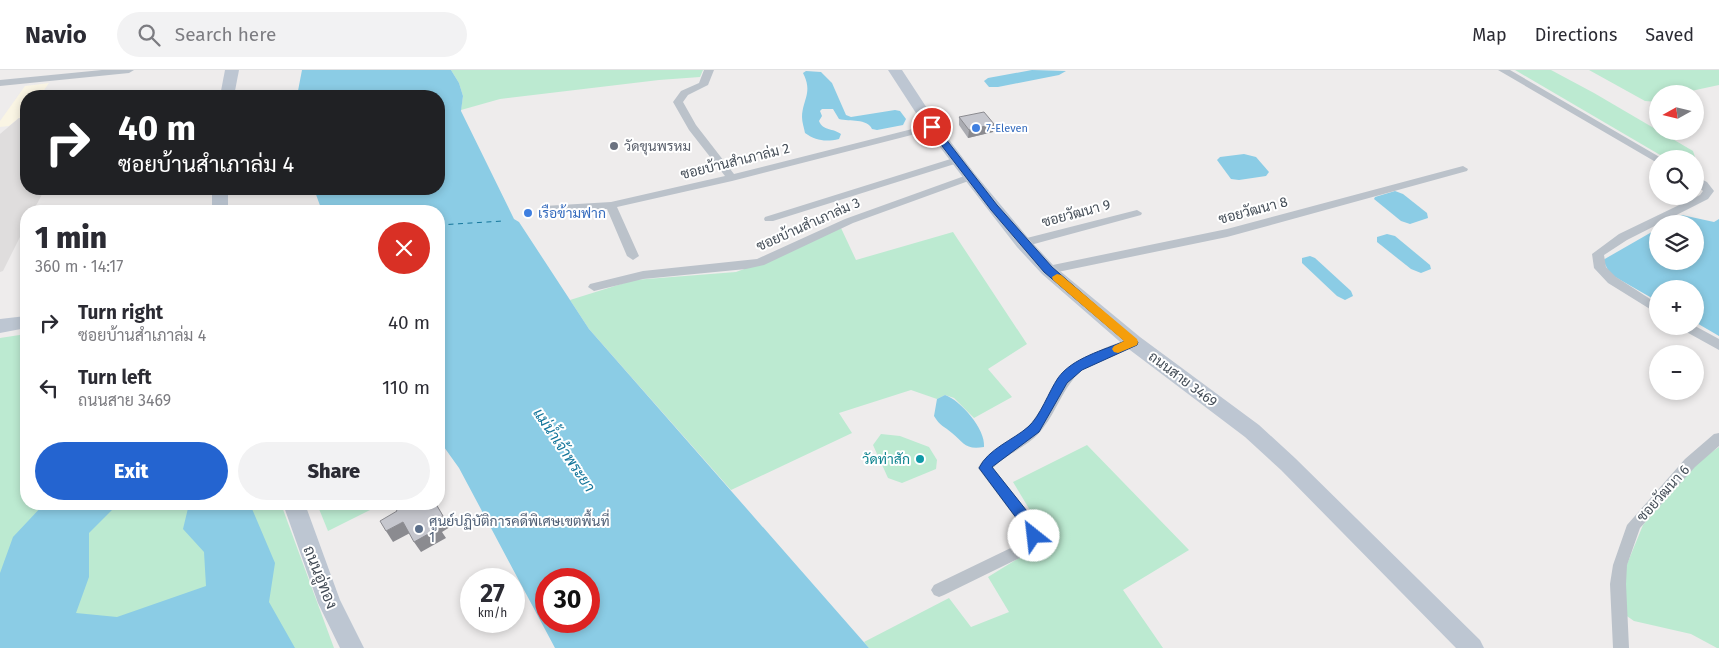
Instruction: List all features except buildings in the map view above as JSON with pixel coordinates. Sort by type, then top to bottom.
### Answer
[{"type":"main road","points":[[228,90],[232,70]]},
{"type":"street","points":[[0,83],[129,70]]},
{"type":"street","points":[[709,70],[703,85],[680,96],[678,102],[679,109],[690,126],[705,141],[732,178]]},
{"type":"street","name":"ถนนสาย 3469","points":[[895,70],[932,127],[970,177],[1023,243],[1048,270],[1133,342],[1252,431],[1284,460],[1472,648]]},
{"type":"street","points":[[1503,70],[1649,154]]},
{"type":"street","name":"ซอยบ้านสำเภาล่ม 2","points":[[544,209],[611,206],[732,178],[932,127]]},
{"type":"street","points":[[769,219],[957,160]]},
{"type":"street","name":"ซอยวัฒนา 8","points":[[1048,270],[1227,233],[1463,169]]},
{"type":"street","name":"ซอยบ้านสำเภาล่ม 3","points":[[594,287],[644,275],[760,262],[849,221],[970,177]]},
{"type":"street","points":[[1704,185],[1709,191],[1704,196]]},
{"type":"street","points":[[1649,304],[1612,280],[1600,268],[1598,254],[1623,238],[1687,205]]},
{"type":"street","points":[[611,206],[633,256]]},
{"type":"street","name":"ซอยวัฒนา 9","points":[[1023,243],[1137,213]]},
{"type":"street","points":[[0,326],[20,323]]},
{"type":"street","points":[[1701,335],[1719,345]]},
{"type":"street","points":[[939,590],[1031,545],[1034,536],[1029,524],[985,468],[988,462],[1035,429],[1063,380],[1070,372],[1133,342]]},
{"type":"street","name":"ซอยวัฒนา 6","points":[[1621,648],[1618,584],[1620,565],[1634,525],[1690,463],[1719,438]]},
{"type":"street","name":"ถนนอู่ทอง","points":[[296,510],[330,603],[352,648]]},
{"type":"shaded area","points":[[49,83],[44,90],[22,90],[25,86]]},
{"type":"shaded area","points":[[20,93],[20,118],[9,126],[0,127],[0,121]]},
{"type":"shaded area","points":[[20,118],[20,195],[42,195],[36,205],[20,205],[20,237],[3,271],[0,272],[0,134]]},
{"type":"green space","points":[[451,70],[703,70],[700,77],[659,80],[500,99],[461,110],[463,96],[459,83]]},
{"type":"green space","points":[[1515,70],[1551,70],[1649,125],[1649,140],[1674,140],[1691,150],[1652,150]]},
{"type":"green space","points":[[1589,70],[1719,70],[1719,85],[1704,88],[1704,85],[1649,85],[1649,101],[1645,101]]},
{"type":"green space","points":[[841,228],[856,260],[953,232],[1027,344],[988,369],[1012,397],[974,418],[954,398],[945,395],[937,399],[911,390],[839,413],[852,433],[731,490],[589,329],[570,300],[634,280],[736,272]]},
{"type":"green space","points":[[20,335],[20,510],[283,510],[334,648],[0,648],[0,338]]},
{"type":"green space","points":[[881,434],[900,436],[929,447],[937,460],[936,469],[902,483],[888,478],[873,445]]},
{"type":"green space","points":[[1087,445],[1189,550],[1123,590],[1163,648],[869,648],[864,642],[949,598],[971,627],[1009,612],[988,577],[1048,540],[1013,482]]},
{"type":"green space","points":[[1719,447],[1719,648],[1717,648],[1691,634],[1634,621],[1624,614],[1625,569],[1643,525],[1697,462]]},
{"type":"green space","points":[[319,510],[370,510],[328,531]]},
{"type":"water","name":"แม่น้ำเจ้าพระยา","points":[[302,70],[451,70],[459,83],[463,96],[461,111],[514,219],[519,222],[589,329],[869,648],[555,648],[547,633],[600,633],[600,568],[535,568],[535,610],[525,592],[525,568],[512,568],[459,468],[445,448],[445,205],[320,205],[316,195],[445,195],[445,90],[298,90]]},
{"type":"water","points":[[1032,70],[1066,71],[1059,75],[998,87],[989,87],[984,81],[988,78]]},
{"type":"water","points":[[806,71],[821,72],[832,83],[846,115],[851,117],[895,110],[900,111],[906,119],[903,125],[877,130],[872,129],[866,123],[839,119],[833,109],[822,109],[820,111],[822,116],[819,121],[826,128],[841,134],[839,139],[821,140],[809,136],[805,133],[802,119],[807,91],[803,73]]},
{"type":"water","points":[[1244,154],[1256,157],[1269,172],[1266,176],[1239,180],[1231,179],[1217,160],[1220,157]]},
{"type":"water","points":[[1395,191],[1403,194],[1427,213],[1428,218],[1410,224],[1401,221],[1374,199],[1375,197]]},
{"type":"water","points":[[1719,219],[1719,336],[1704,327],[1704,280],[1649,280],[1649,296],[1610,274],[1603,260],[1649,234],[1649,270],[1704,270],[1704,220],[1714,222]]},
{"type":"water","points":[[1387,234],[1395,236],[1430,265],[1431,269],[1421,273],[1411,269],[1377,242],[1377,237]]},
{"type":"water","points":[[1310,256],[1315,258],[1351,291],[1353,296],[1345,300],[1337,296],[1302,263],[1302,258]]},
{"type":"water","points":[[945,395],[958,403],[971,416],[981,432],[984,447],[978,448],[965,445],[936,419],[934,416],[937,399]]},
{"type":"water","points":[[38,510],[112,510],[89,533],[89,577],[76,613],[117,617],[206,586],[204,552],[183,529],[188,510],[253,510],[275,563],[269,602],[295,648],[0,648],[0,573],[13,537]]},
{"type":"ferry route","points":[[445,225],[503,221]]},
{"type":"slow traffic","points":[[1057,277],[1133,342],[1118,349]]},
{"type":"place","name":"7-Eleven","points":[[976,128]]},
{"type":"place","name":"วัดขุนพรหม","points":[[614,146]]},
{"type":"place","name":"เรือข้ามฟาก","points":[[528,213]]},
{"type":"place","name":"วัดท่าสัก","points":[[920,459]]},
{"type":"place","name":"ศูนย์ปฏิบัติการคดีพิเศษเขตพื้นที่ 1","points":[[419,529]]},
{"type":"route","points":[[932,127],[994,208],[1048,270],[1133,342],[1070,372],[1063,380],[1035,429],[988,462],[985,468],[1029,524],[1034,536]]}]
